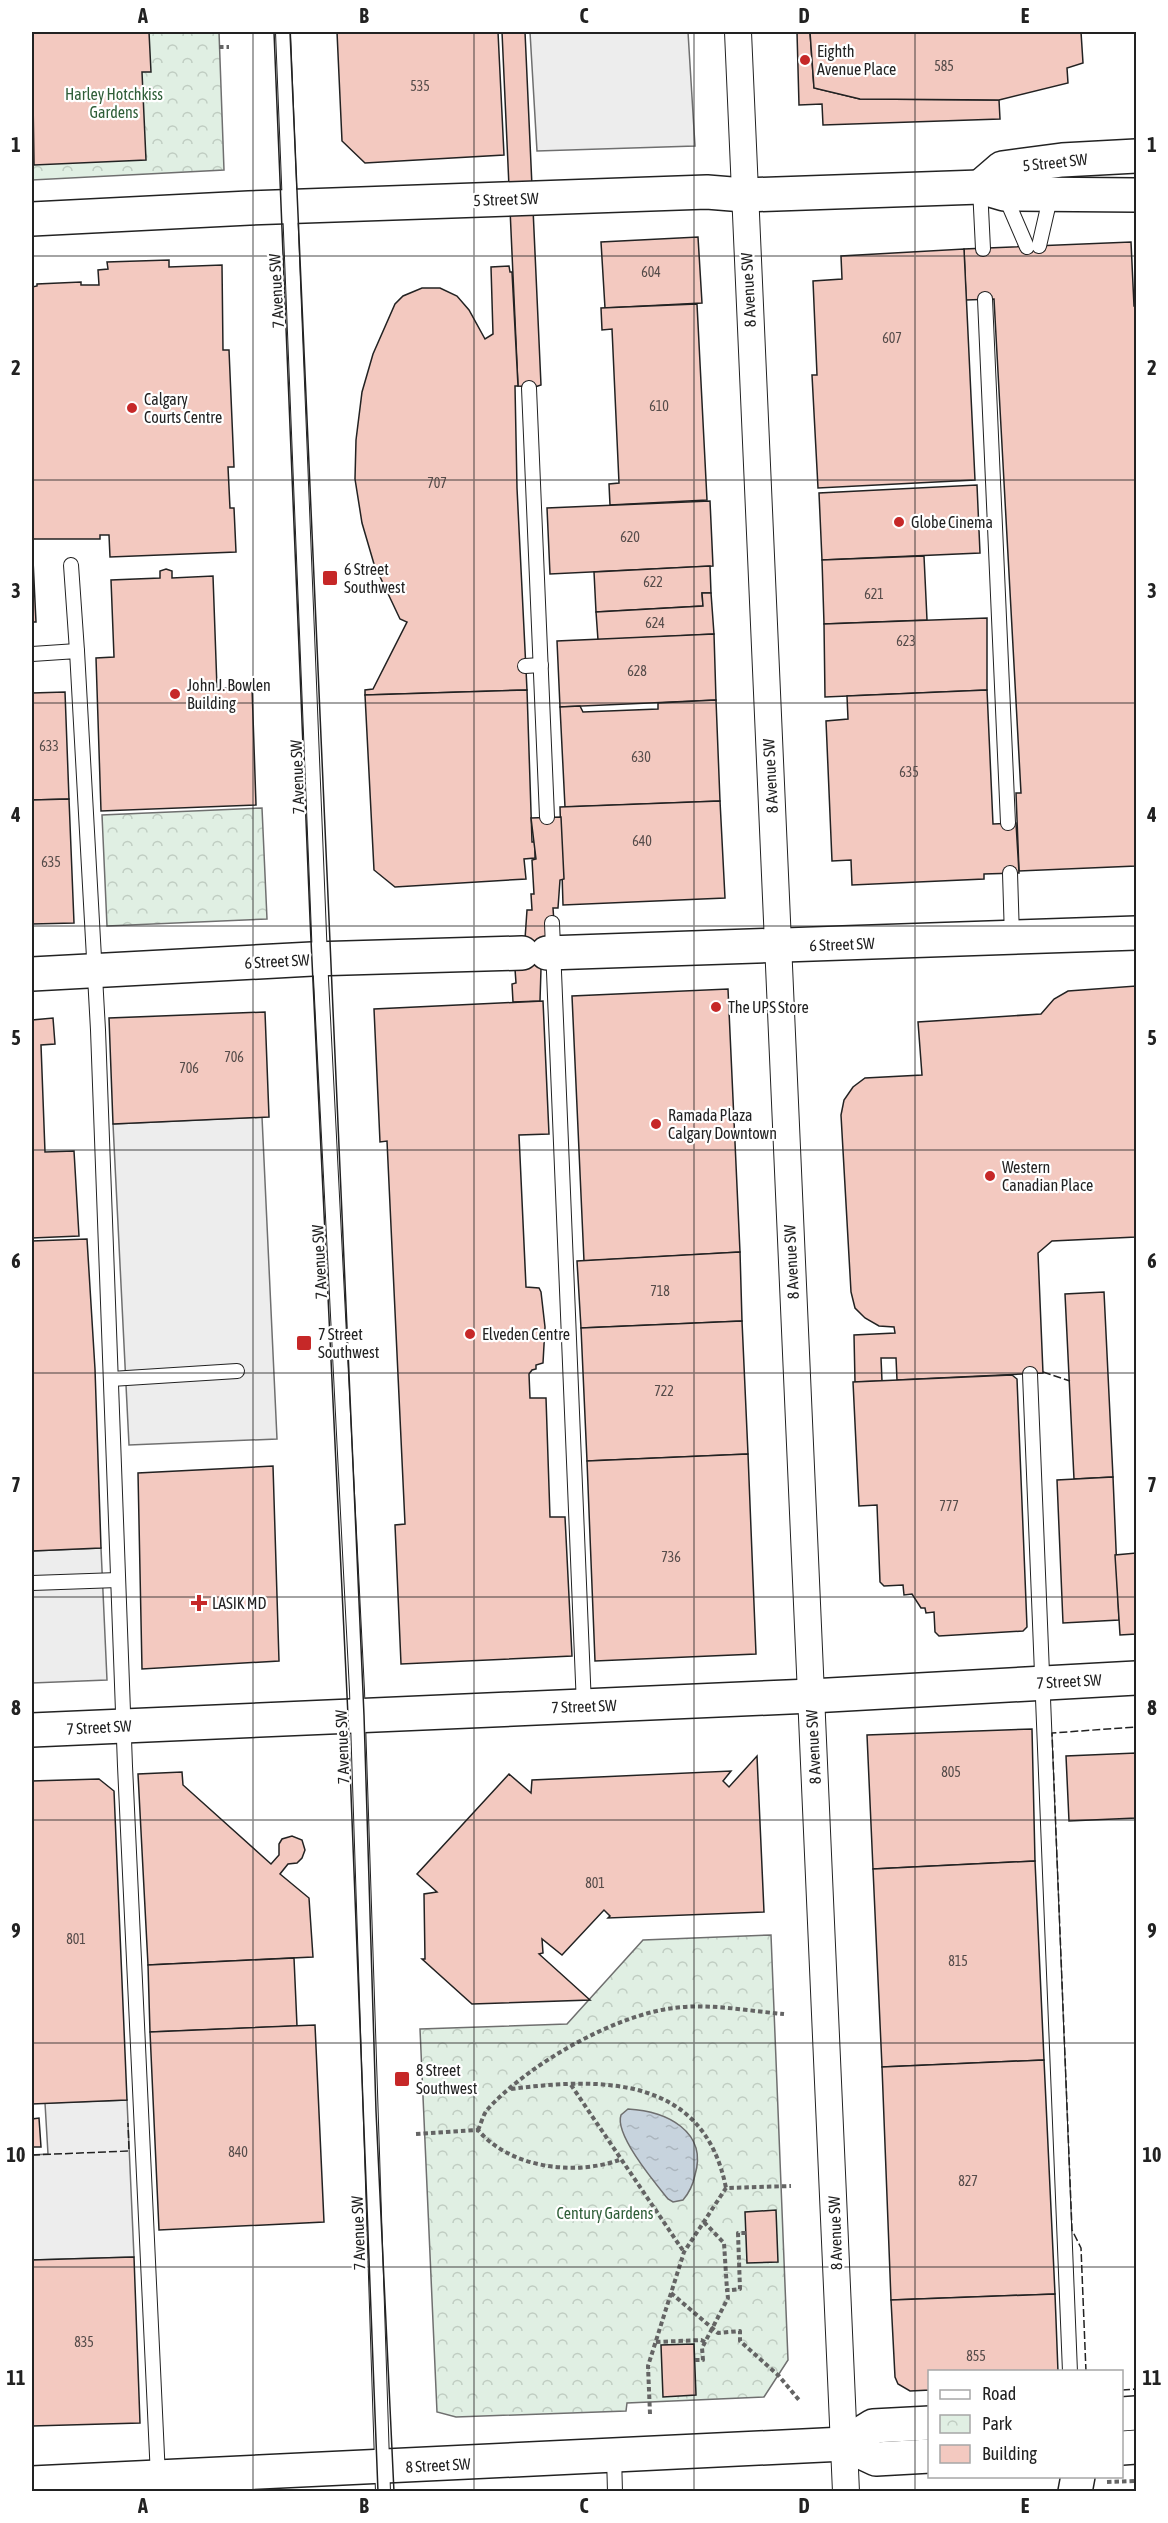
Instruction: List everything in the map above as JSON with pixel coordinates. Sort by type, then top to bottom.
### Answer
[{"type":"main road","name":"5 Street SW","points":[[992,191],[1002,168],[1062,160],[1137,156]]},
{"type":"main road","name":"5 Street SW","points":[[32,219],[698,192],[744,195],[992,191],[1137,195]]},
{"type":"main road","name":"6 Street SW","points":[[32,974],[544,945],[777,946],[1137,933]]},
{"type":"main road","name":"7 Street SW","points":[[32,1730],[811,1696],[1137,1678]]},
{"type":"main road","name":"8 Street SW","points":[[844,2444],[873,2426],[928,2423]]},
{"type":"main road","name":"8 Street SW","points":[[32,2483],[158,2485],[383,2480],[614,2456],[844,2444],[876,2459],[928,2456]]},
{"type":"street","name":"8 Avenue SW","points":[[738,32],[846,2492]]},
{"type":"lane","name":"7 Avenue SW","points":[[283,32],[320,959],[357,1715],[383,2480]]},
{"type":"lane","points":[[992,191],[1033,246],[1051,194]]},
{"type":"lane","points":[[983,249],[992,191]]},
{"type":"lane","points":[[985,299],[1008,823]]},
{"type":"lane","points":[[529,388],[548,818]]},
{"type":"lane","points":[[71,565],[98,1030],[123,1726],[158,2485]]},
{"type":"lane","points":[[32,654],[77,651]]},
{"type":"lane","points":[[525,666],[541,665]]},
{"type":"lane","points":[[1010,873],[1012,937]]},
{"type":"lane","points":[[544,945],[584,1706]]},
{"type":"lane","points":[[111,1379],[237,1371]]},
{"type":"lane","points":[[1030,1374],[1070,2370]]},
{"type":"lane","points":[[32,1583],[118,1580]]},
{"type":"lane","points":[[614,2456],[615,2492]]},
{"type":"path","points":[[219,47],[229,47]]},
{"type":"path","points":[[478,2130],[486,2111],[510,2089],[581,2039],[653,2012],[674,2008],[703,2007],[784,2014]]},
{"type":"path","points":[[571,2085],[619,2160],[684,2252]]},
{"type":"path","points":[[510,2089],[620,2085],[645,2091],[672,2103],[693,2120],[712,2145],[723,2170],[726,2188],[684,2252],[648,2367],[650,2414]]},
{"type":"path","points":[[478,2130],[486,2141],[504,2150],[529,2161],[551,2166],[598,2167],[619,2160]]},
{"type":"path","points":[[416,2134],[478,2130]]},
{"type":"path","points":[[726,2188],[791,2186]]},
{"type":"path","points":[[695,2360],[703,2360],[702,2348],[728,2298],[724,2243],[704,2222]]},
{"type":"path","points":[[728,2288],[740,2289],[738,2233],[746,2233]]},
{"type":"path","points":[[671,2293],[718,2333],[740,2331],[740,2341],[779,2376],[799,2400]]},
{"type":"path","points":[[656,2342],[695,2340],[705,2343]]},
{"type":"path","points":[[1084,2484],[1137,2481]]},
{"type":"green space","name":"Harley Hotchkiss Gardens","points":[[32,32],[219,32],[224,170],[32,180]]},
{"type":"green space","points":[[262,808],[267,919],[107,926],[102,815]]},
{"type":"green space","name":"Century Gardens","points":[[771,1935],[788,2360],[764,2397],[627,2403],[626,2411],[456,2417],[437,2412],[420,2029],[567,2024],[643,1940]]},
{"type":"shaded area","points":[[530,32],[688,32],[695,146],[537,151]]},
{"type":"shaded area","points":[[262,1117],[277,1439],[129,1445],[113,1124]]},
{"type":"shaded area","points":[[101,1548],[107,1680],[32,1683],[32,1551]]},
{"type":"shaded area","points":[[127,2100],[134,2257],[32,2260],[32,2155],[48,2154],[45,2103]]},
{"type":"water","points":[[628,2109],[669,2119],[690,2135],[695,2146],[697,2160],[693,2182],[683,2200],[673,2202],[668,2199],[629,2146],[620,2123],[621,2115]]},
{"type":"building","points":[[32,32],[149,32],[151,72],[142,72],[146,160],[34,165]]},
{"type":"building","points":[[337,32],[498,32],[504,155],[365,163],[342,141]]},
{"type":"building","points":[[502,32],[525,32],[541,385],[535,387],[518,386]]},
{"type":"building","name":"Eighth Avenue Place","points":[[797,32],[810,32],[814,88],[860,99],[999,100],[1000,119],[823,125],[822,104],[799,105]]},
{"type":"building","points":[[810,32],[1081,32],[1083,63],[1067,68],[1068,83],[999,100],[860,99],[814,88]]},
{"type":"building","points":[[698,237],[702,303],[605,308],[601,242]]},
{"type":"building","points":[[1131,242],[1134,306],[1136,306],[1136,866],[1019,871],[1016,793],[1021,793],[994,299],[966,300],[964,249]]},
{"type":"building","points":[[964,249],[975,480],[818,488],[812,375],[817,375],[813,281],[842,279],[841,256]]},
{"type":"building","name":"Calgary Courts Centre","points":[[169,260],[169,267],[222,265],[223,350],[229,350],[234,467],[228,467],[230,508],[234,508],[236,552],[110,557],[109,535],[100,535],[100,539],[32,539],[32,287],[37,284],[81,282],[81,285],[99,285],[98,270],[108,269],[107,262]]},
{"type":"building","points":[[509,266],[512,272],[518,386],[515,386],[517,488],[527,690],[365,695],[365,690],[373,689],[407,622],[400,619],[374,564],[362,523],[355,479],[356,440],[362,392],[373,354],[395,304],[403,296],[422,288],[440,288],[457,296],[469,310],[485,339],[493,334],[491,267]]},
{"type":"building","points":[[697,304],[707,500],[610,505],[609,484],[619,483],[612,329],[602,330],[601,308]]},
{"type":"building","name":"Globe Cinema","points":[[977,485],[980,553],[822,560],[819,493]]},
{"type":"building","points":[[710,501],[713,566],[550,574],[547,508]]},
{"type":"building","points":[[32,539],[36,622],[32,622]]},
{"type":"building","points":[[924,556],[927,620],[824,624],[822,560]]},
{"type":"building","points":[[710,566],[711,593],[702,593],[703,606],[596,612],[594,572]]},
{"type":"building","name":"John J. Bowlen Building","points":[[166,569],[172,571],[172,578],[213,576],[217,688],[252,687],[256,805],[101,811],[96,658],[114,657],[111,580],[160,578],[160,571]]},
{"type":"building","points":[[702,593],[711,593],[714,634],[598,640],[596,612],[703,606]]},
{"type":"building","points":[[987,618],[987,690],[825,697],[824,624]]},
{"type":"building","points":[[714,634],[716,700],[560,707],[557,641]]},
{"type":"building","points":[[527,690],[532,842],[535,842],[535,858],[524,859],[526,879],[395,887],[374,870],[365,695]]},
{"type":"building","points":[[987,690],[993,824],[1016,823],[1019,873],[984,874],[984,879],[852,885],[851,860],[832,861],[826,721],[848,719],[847,696]]},
{"type":"building","points":[[65,692],[69,799],[32,800],[32,693]]},
{"type":"building","points":[[716,700],[720,801],[565,807],[560,707],[580,706],[583,712],[658,709],[658,703]]},
{"type":"building","points":[[69,799],[74,923],[32,924],[32,800]]},
{"type":"building","points":[[720,801],[725,898],[563,905],[560,807]]},
{"type":"building","points":[[561,817],[564,879],[560,880],[558,908],[553,908],[554,923],[545,969],[541,969],[540,1001],[513,1002],[512,984],[516,983],[515,969],[525,939],[527,910],[532,910],[531,894],[534,894],[532,860],[536,859],[531,818]]},
{"type":"building","name":"Western Canadian Place","points":[[1136,986],[1136,1237],[1052,1241],[1038,1253],[1043,1373],[897,1380],[896,1358],[881,1358],[882,1381],[855,1382],[854,1335],[895,1333],[894,1327],[879,1326],[865,1318],[855,1308],[851,1292],[841,1115],[844,1100],[853,1087],[865,1078],[922,1075],[918,1022],[1041,1014],[1054,999],[1068,991]]},
{"type":"building","name":"Ramada Plaza Calgary Downtown","points":[[728,989],[740,1252],[584,1261],[572,996]]},
{"type":"building","name":"Elveden Centre","points":[[543,1001],[549,1134],[519,1135],[526,1287],[539,1288],[541,1292],[545,1327],[543,1363],[536,1365],[536,1369],[529,1374],[530,1398],[546,1398],[550,1517],[565,1517],[572,1656],[401,1664],[395,1525],[405,1524],[387,1141],[380,1142],[374,1009]]},
{"type":"building","points":[[265,1012],[269,1117],[113,1124],[109,1018]]},
{"type":"building","points":[[53,1018],[55,1044],[41,1045],[45,1152],[74,1151],[79,1236],[32,1238],[32,1020]]},
{"type":"building","points":[[87,1239],[95,1369],[101,1548],[32,1551],[32,1241]]},
{"type":"building","points":[[740,1252],[742,1321],[581,1328],[577,1261]]},
{"type":"building","points":[[1104,1292],[1113,1477],[1074,1479],[1065,1294]]},
{"type":"building","points":[[742,1321],[748,1454],[587,1461],[581,1328]]},
{"type":"building","points":[[1012,1375],[1017,1379],[1027,1627],[1023,1631],[939,1636],[935,1632],[934,1612],[926,1613],[925,1608],[921,1608],[912,1594],[904,1595],[903,1585],[884,1586],[880,1582],[877,1505],[859,1506],[853,1382]]},
{"type":"building","points":[[748,1454],[756,1654],[595,1661],[587,1461]]},
{"type":"building","points":[[273,1466],[279,1661],[142,1669],[138,1473]]},
{"type":"building","points":[[1113,1477],[1119,1620],[1063,1623],[1057,1480]]},
{"type":"building","points":[[1136,1553],[1136,1634],[1120,1635],[1115,1555]]},
{"type":"building","points":[[1032,1729],[1035,1861],[873,1869],[867,1735]]},
{"type":"building","points":[[1136,1753],[1136,1818],[1069,1821],[1066,1756]]},
{"type":"building","points":[[757,1756],[764,1912],[608,1918],[610,1916],[604,1910],[562,1955],[542,1939],[543,1953],[539,1954],[590,2000],[472,2004],[422,1959],[425,1959],[424,1894],[437,1892],[417,1874],[509,1774],[531,1793],[532,1780],[731,1771],[723,1781],[729,1787]]},
{"type":"building","points":[[182,1772],[183,1785],[271,1864],[279,1855],[279,1844],[282,1839],[292,1836],[302,1840],[305,1850],[302,1858],[297,1863],[288,1864],[280,1874],[309,1898],[313,1957],[148,1965],[138,1774]]},
{"type":"building","points":[[99,1779],[114,1791],[127,2100],[32,2104],[32,1781]]},
{"type":"building","points":[[1035,1861],[1044,2060],[882,2067],[873,1869]]},
{"type":"building","points":[[294,1958],[297,2026],[150,2032],[148,1965]]},
{"type":"building","points":[[315,2025],[324,2222],[159,2230],[150,2032]]},
{"type":"building","points":[[1044,2060],[1055,2294],[891,2300],[882,2067]]},
{"type":"building","points":[[39,2118],[41,2147],[32,2147],[32,2119]]},
{"type":"building","points":[[776,2210],[778,2262],[747,2263],[745,2212]]},
{"type":"building","points":[[134,2257],[140,2423],[32,2426],[32,2260]]},
{"type":"building","points":[[1055,2294],[1058,2370],[928,2370],[928,2390],[910,2391],[898,2384],[895,2377],[891,2300]]},
{"type":"building","points":[[694,2344],[696,2395],[663,2397],[661,2345]]},
{"type":"tram line","points":[[274,32],[310,919],[348,1716],[378,2492]]},
{"type":"tram line","points":[[290,32],[364,1715],[376,2111],[394,2492]]},
{"type":"fence","points":[[1043,1372],[1070,1381]]},
{"type":"fence","points":[[1086,2370],[1081,2248],[1072,2230],[1052,1733],[1136,1727]]},
{"type":"fence","points":[[32,2155],[129,2151],[128,2123]]},
{"type":"fence","points":[[1123,2390],[1136,2389]]},
{"type":"place","name":"Eighth Avenue Place","points":[[805,60]]},
{"type":"place","name":"Calgary Courts Centre","points":[[132,408]]},
{"type":"place","name":"Globe Cinema","points":[[899,522]]},
{"type":"place","name":"6 Street Southwest","points":[[330,578]]},
{"type":"place","name":"John J. Bowlen Building","points":[[175,694]]},
{"type":"place","name":"The UPS Store","points":[[716,1007]]},
{"type":"place","name":"Ramada Plaza Calgary Downtown","points":[[656,1124]]},
{"type":"place","name":"Western Canadian Place","points":[[990,1176]]},
{"type":"place","name":"Elveden Centre","points":[[470,1334]]},
{"type":"place","name":"7 Street Southwest","points":[[304,1343]]},
{"type":"place","name":"LASIK MD","points":[[199,1603]]},
{"type":"place","name":"8 Street Southwest","points":[[402,2079]]}]
